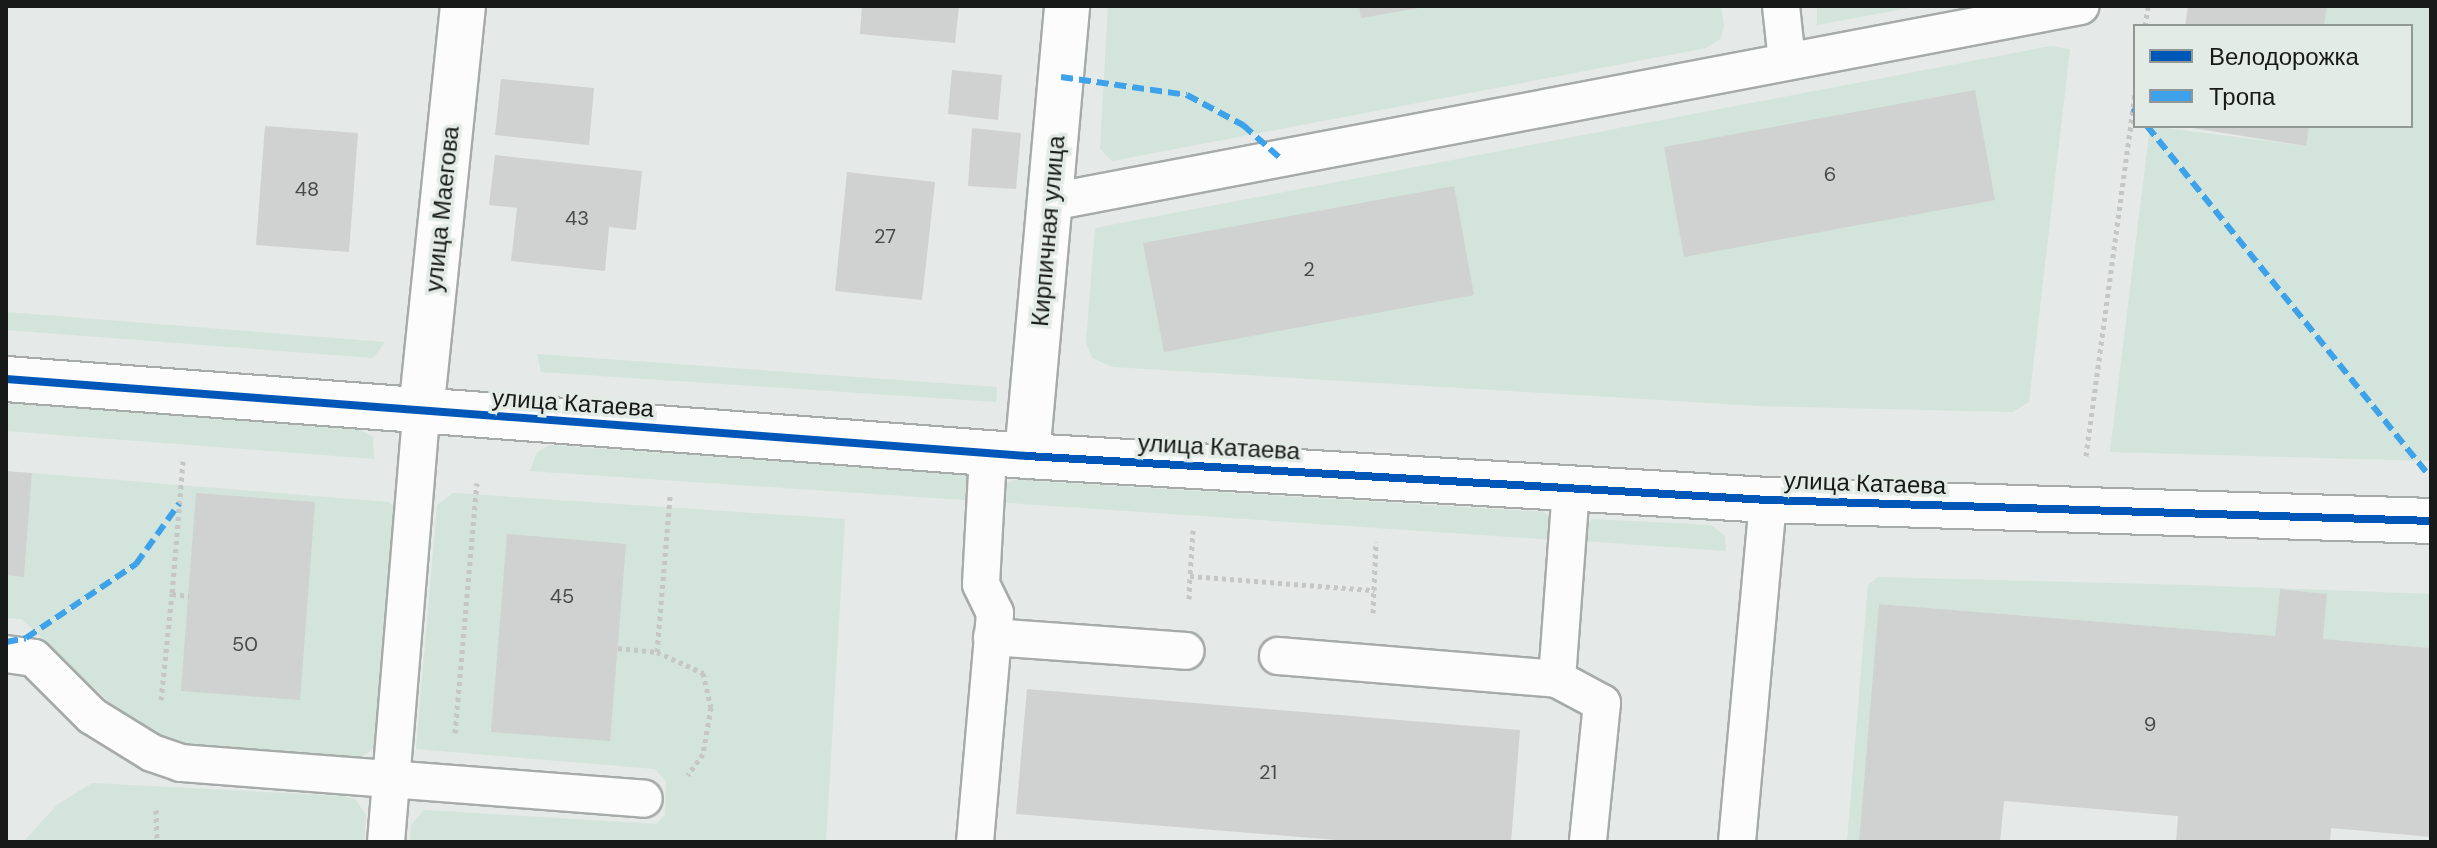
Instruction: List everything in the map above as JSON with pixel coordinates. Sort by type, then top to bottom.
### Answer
[{"type":"street","name":"улица Маегова","points":[[421,412],[463,6]]},
{"type":"street","name":"Кирпичная улица","points":[[1008,455],[1051,202],[1067,6]]},
{"type":"street","name":"улица Катаева","points":[[6,379],[1008,455],[1768,500],[2431,521]]},
{"type":"lane","points":[[1781,6],[1787,61]]},
{"type":"lane","points":[[1051,202],[2080,6]]},
{"type":"lane","points":[[386,842],[421,412]]},
{"type":"lane","points":[[975,842],[995,613],[981,584],[1008,455]]},
{"type":"lane","points":[[1557,679],[1571,488]]},
{"type":"lane","points":[[1737,842],[1768,500]]},
{"type":"lane","points":[[992,637],[1185,651]]},
{"type":"lane","points":[[6,654],[34,658],[92,716],[156,754],[181,763],[644,799]]},
{"type":"lane","points":[[1278,656],[1557,679],[1602,703],[1588,842]]},
{"type":"path","points":[[2084,465],[2133,107]]},
{"type":"path","points":[[156,754],[183,461]]},
{"type":"path","points":[[451,783],[477,483]]},
{"type":"path","points":[[657,652],[670,496]]},
{"type":"path","points":[[1193,530],[1190,576],[1374,590],[1376,542]]},
{"type":"path","points":[[172,594],[189,596]]},
{"type":"path","points":[[618,648],[657,652],[703,673],[711,707],[696,764],[681,784],[644,799]]},
{"type":"shaded area","points":[[1108,6],[1721,6],[1724,27],[1720,39],[1706,48],[1112,161],[1100,149]]},
{"type":"shaded area","points":[[1817,6],[1919,6],[1817,25]]},
{"type":"shaded area","points":[[2327,6],[2431,6],[2431,461],[2110,452],[2150,128],[2305,146],[2309,128],[2413,128],[2413,24],[2324,24]]},
{"type":"shaded area","points":[[2051,46],[2070,49],[2029,402],[2013,412],[1759,406],[1113,367],[1092,358],[1086,342],[1095,228]]},
{"type":"shaded area","points":[[6,312],[385,342],[373,358],[6,330]]},
{"type":"shaded area","points":[[537,354],[997,387],[996,402],[541,372]]},
{"type":"shaded area","points":[[6,403],[360,430],[373,437],[374,459],[6,431]]},
{"type":"shaded area","points":[[550,445],[977,476],[979,501],[530,471],[537,452]]},
{"type":"shaded area","points":[[32,473],[388,502],[395,507],[376,746],[359,759],[191,745],[149,731],[109,702],[22,619],[6,618],[6,575],[24,576]]},
{"type":"shaded area","points":[[1015,480],[1543,512],[1551,518],[1556,540],[994,502],[997,487]]},
{"type":"shaded area","points":[[453,493],[845,519],[826,842],[410,842],[411,825],[424,810],[656,824],[665,815],[666,781],[655,769],[416,749],[437,505]]},
{"type":"shaded area","points":[[1591,519],[1711,525],[1725,536],[1726,551],[1583,541]]},
{"type":"shaded area","points":[[1878,577],[2190,585],[2431,594],[2431,648],[2323,639],[2327,594],[2280,589],[2275,636],[1880,604],[1859,842],[1847,842],[1868,585]]},
{"type":"shaded area","points":[[92,783],[343,796],[355,799],[366,815],[364,842],[23,842],[57,805]]},
{"type":"building","points":[[862,6],[959,6],[955,43],[860,34]]},
{"type":"building","points":[[1359,6],[1419,6],[1419,8],[1361,18]]},
{"type":"building","points":[[2188,6],[2327,6],[2324,24],[2185,24]]},
{"type":"building","points":[[952,70],[1002,75],[998,120],[948,114]]},
{"type":"building","points":[[501,79],[594,88],[589,145],[495,135]]},
{"type":"building","points":[[1975,90],[1995,200],[1684,257],[1664,147]]},
{"type":"building","points":[[265,126],[358,133],[349,252],[256,245]]},
{"type":"building","points":[[972,128],[1021,133],[1016,189],[968,186]]},
{"type":"building","points":[[2193,128],[2309,128],[2306,146]]},
{"type":"building","points":[[495,155],[642,171],[636,230],[609,227],[605,271],[511,261],[517,208],[489,205]]},
{"type":"building","points":[[847,172],[935,182],[922,300],[835,291]]},
{"type":"building","points":[[1454,186],[1474,295],[1164,352],[1143,243]]},
{"type":"building","points":[[6,471],[32,473],[24,577],[6,575]]},
{"type":"building","points":[[196,493],[315,502],[300,700],[181,691]]},
{"type":"building","points":[[507,534],[626,544],[610,741],[491,732]]},
{"type":"building","points":[[2280,589],[2327,594],[2323,639],[2431,648],[2431,837],[2331,828],[2330,842],[2176,842],[2178,816],[2004,801],[2000,842],[1859,842],[1879,604],[2275,636]]},
{"type":"building","points":[[1027,689],[1520,730],[1511,842],[1361,842],[1016,814]]},
{"type":"marked path","points":[[1061,77],[1187,95],[1243,125],[1280,158]]},
{"type":"marked path","points":[[2149,128],[2427,473]]},
{"type":"marked path","points":[[6,642],[26,638],[136,564],[179,504]]},
{"type":"cycle path","points":[[6,379],[1027,456],[1768,500],[2431,521]]}]
